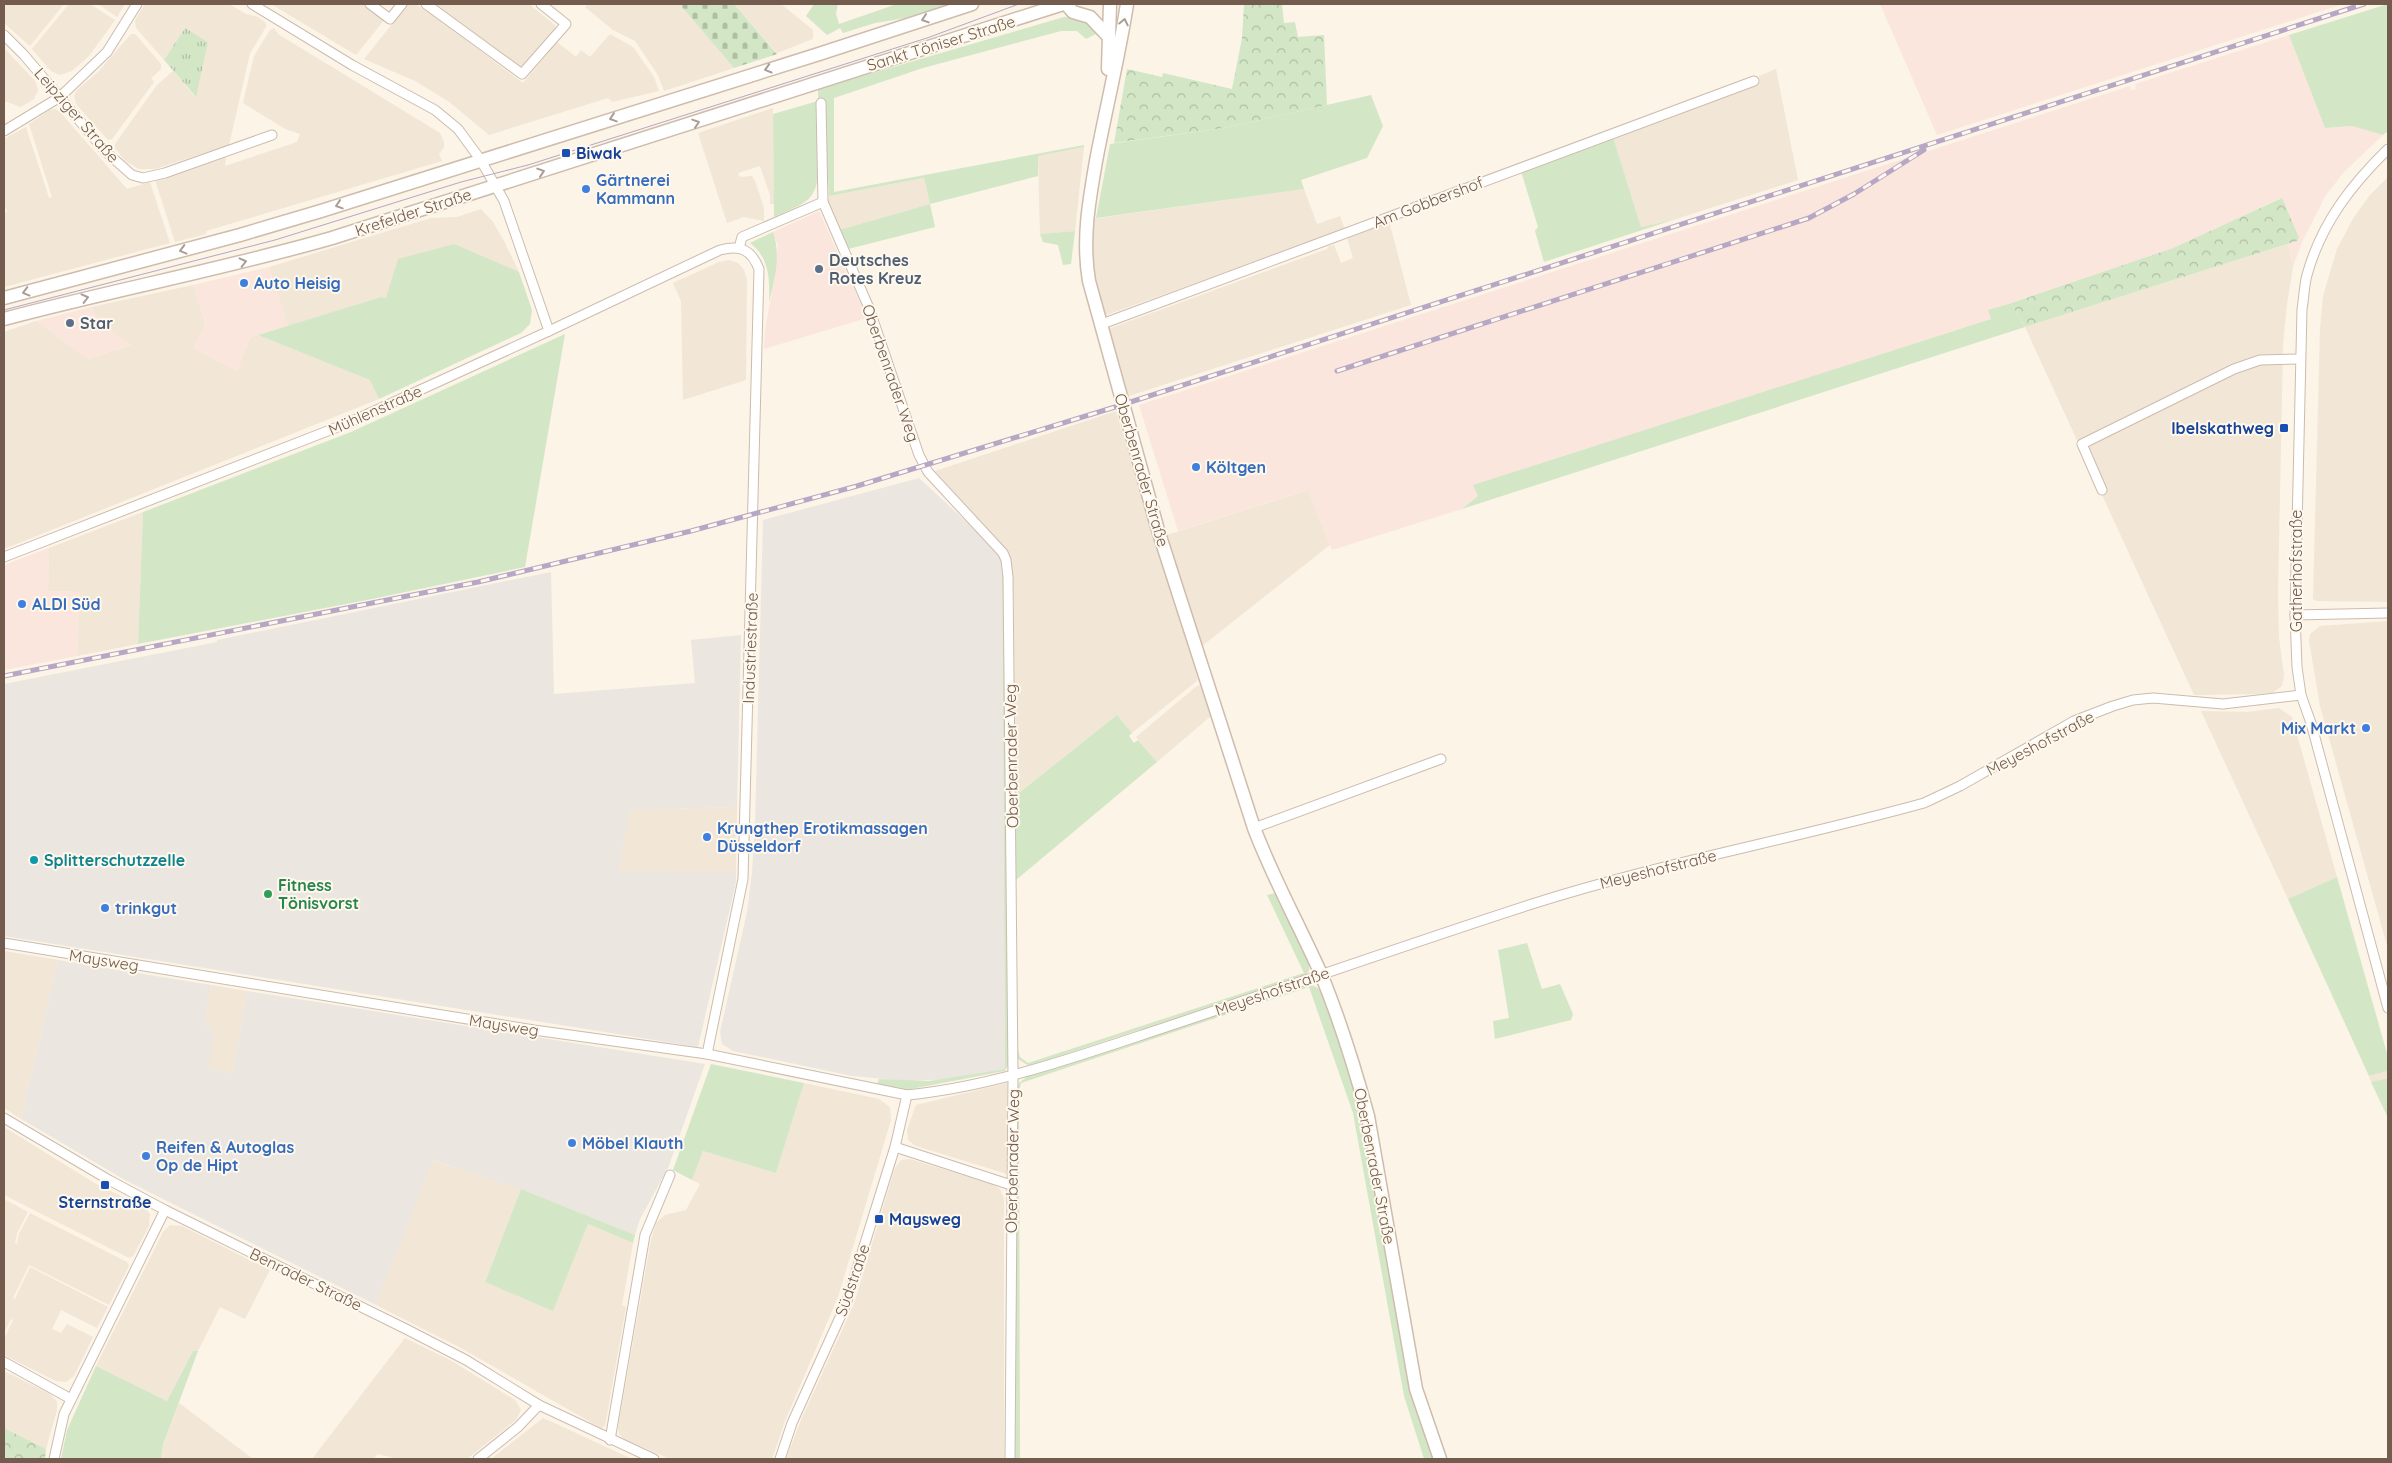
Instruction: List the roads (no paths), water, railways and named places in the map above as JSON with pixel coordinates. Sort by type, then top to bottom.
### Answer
[{"type":"main road","name":"Sankt Töniser Straße","points":[[817,55],[972,4]]},
{"type":"main road","name":"Sankt Töniser Straße","points":[[818,82],[1064,4]]},
{"type":"main road","points":[[1064,4],[1073,12],[1090,17],[1109,37]]},
{"type":"main road","name":"Oberbenrader Straße","points":[[1106,104],[1110,4]]},
{"type":"main road","name":"Oberbenrader Straße","points":[[1127,4],[1089,198],[1085,238],[1085,260],[1089,281],[1158,530],[1254,828],[1268,866],[1321,975],[1357,1079],[1368,1116],[1416,1389],[1440,1459]]},
{"type":"main road","name":"Krefelder Straße","points":[[4,298],[240,236],[480,159],[817,55]]},
{"type":"main road","name":"Krefelder Straße","points":[[4,319],[86,297],[277,254],[818,82]]},
{"type":"street","points":[[4,131],[60,97],[107,52],[137,4]]},
{"type":"street","points":[[252,4],[352,65],[435,110],[458,129],[480,159],[504,201],[549,331]]},
{"type":"street","points":[[370,4],[390,19],[402,4]]},
{"type":"street","points":[[426,4],[522,74],[566,24],[542,4]]},
{"type":"street","name":"Leipziger Straße","points":[[4,35],[24,55],[106,152],[132,175],[143,178],[200,161],[272,135]]},
{"type":"street","name":"Am Gobbershof","points":[[1102,324],[1754,81]]},
{"type":"street","name":"Oberbenrader Weg","points":[[821,103],[823,202],[869,308],[924,467],[1002,553],[1006,560],[1008,577],[1013,1074],[1008,1184],[1010,1459]]},
{"type":"street","name":"Gatherhofstraße","points":[[2388,149],[2364,171],[2323,231],[2307,276],[2302,309],[2300,359],[2295,615],[2297,667],[2301,695],[2311,723],[2388,1008]]},
{"type":"street","points":[[739,248],[742,237],[823,202]]},
{"type":"street","name":"Mühlenstraße","points":[[4,557],[348,423],[720,250],[739,248]]},
{"type":"street","name":"Industriestraße","points":[[707,1054],[743,879],[759,269],[754,257],[739,248]]},
{"type":"street","points":[[2102,490],[2082,444],[2234,369],[2260,360],[2300,359]]},
{"type":"street","points":[[2295,615],[2388,613]]},
{"type":"street","name":"Meyeshofstraße","points":[[1003,1076],[1124,1041],[1532,904],[1613,879],[1924,803],[1960,786],[2074,721],[2133,700],[2153,698],[2223,704],[2301,695]]},
{"type":"street","points":[[1254,828],[1442,759]]},
{"type":"street","name":"Maysweg","points":[[4,943],[534,1030],[707,1054],[907,1095],[932,1092],[1003,1076]]},
{"type":"street","name":"Südstraße","points":[[780,1459],[792,1423],[846,1304],[895,1148],[907,1095]]},
{"type":"street","name":"Benrader Straße","points":[[4,1118],[164,1210],[466,1360],[539,1405],[610,1440],[654,1459]]},
{"type":"street","points":[[895,1148],[1008,1184]]},
{"type":"street","points":[[610,1440],[645,1235],[670,1175]]},
{"type":"street","points":[[54,1459],[59,1428],[71,1399],[164,1210]]},
{"type":"street","points":[[4,1362],[71,1399]]},
{"type":"street","points":[[478,1459],[518,1427],[539,1405]]},
{"type":"tram line","points":[[4,310],[275,240],[461,182],[528,165],[927,38],[1019,4]]},
{"type":"railway","points":[[4,676],[478,582],[691,531],[857,486],[1115,407],[2364,4]]},
{"type":"railway","points":[[1337,371],[1809,218],[1854,194],[1924,150]]},
{"type":"place","name":"Biwak","points":[[566,153]]},
{"type":"place","name":"Gärtnerei Kammann","points":[[586,189]]},
{"type":"place","name":"Deutsches Rotes Kreuz","points":[[819,269]]},
{"type":"place","name":"Auto Heisig","points":[[244,283]]},
{"type":"place","name":"Star","points":[[70,323]]},
{"type":"place","name":"Ibelskathweg","points":[[2284,428]]},
{"type":"place","name":"Költgen","points":[[1196,467]]},
{"type":"place","name":"ALDI Süd","points":[[22,604]]},
{"type":"place","name":"Mix Markt","points":[[2366,728]]},
{"type":"place","name":"Krungthep Erotikmassagen Düsseldorf","points":[[707,837]]},
{"type":"place","name":"Splitterschutzzelle","points":[[34,860]]},
{"type":"place","name":"Fitness Tönisvorst","points":[[268,894]]},
{"type":"place","name":"trinkgut","points":[[105,908]]},
{"type":"place","name":"Möbel Klauth","points":[[572,1143]]},
{"type":"place","name":"Reifen & Autoglas Op de Hipt","points":[[146,1156]]},
{"type":"place","name":"Sternstraße","points":[[105,1185]]},
{"type":"place","name":"Maysweg","points":[[879,1219]]}]
